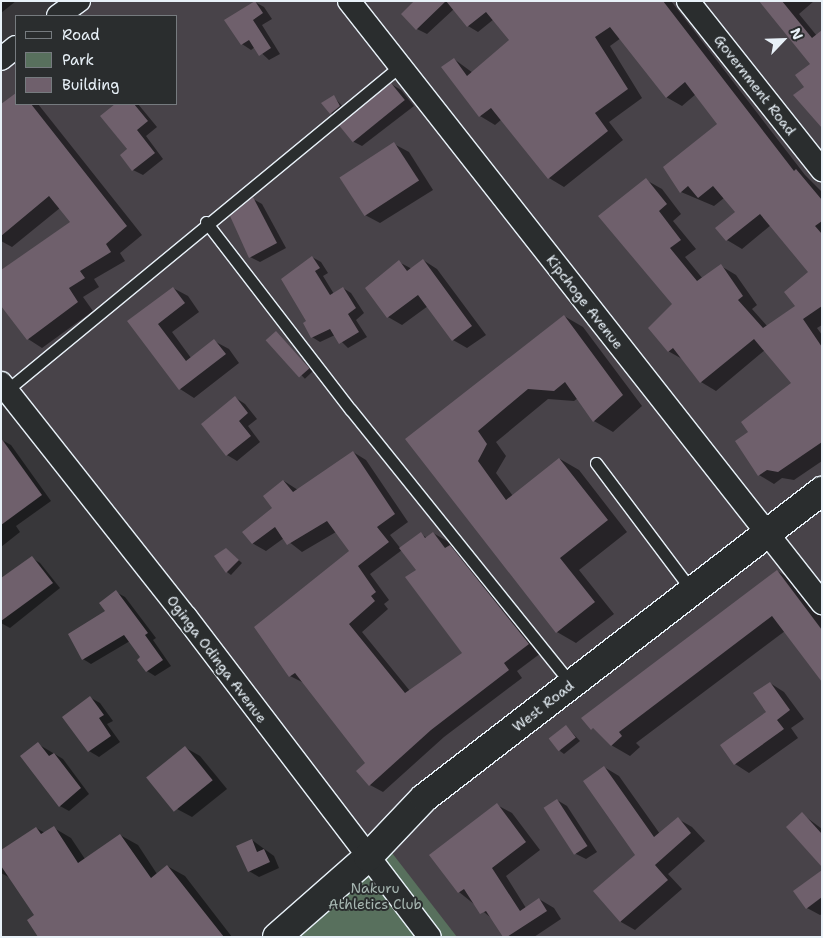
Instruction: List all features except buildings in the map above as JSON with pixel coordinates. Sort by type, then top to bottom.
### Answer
[{"type":"street","points":[[59,15],[79,1]]},
{"type":"street","name":"Kipchoge Avenue","points":[[349,1],[822,603]]},
{"type":"street","name":"Government Road","points":[[688,1],[822,170]]},
{"type":"street","points":[[1,59],[15,49]]},
{"type":"street","name":"Oginga Odinga Avenue","points":[[4,386],[430,937]]},
{"type":"street","name":"West Road","points":[[277,937],[368,857],[424,798],[694,592],[822,491]]},
{"type":"lane","points":[[4,386],[400,66]]},
{"type":"lane","points":[[206,222],[351,410],[571,684]]},
{"type":"lane","points":[[596,464],[694,592]]},
{"type":"shaded area","points":[[77,1],[822,1],[822,937],[445,937],[1,374],[1,61],[15,50],[15,105],[178,105],[178,15],[59,15]]},
{"type":"green space","name":"Nakuru Athletics Club","points":[[382,840],[457,937],[261,937]]}]
